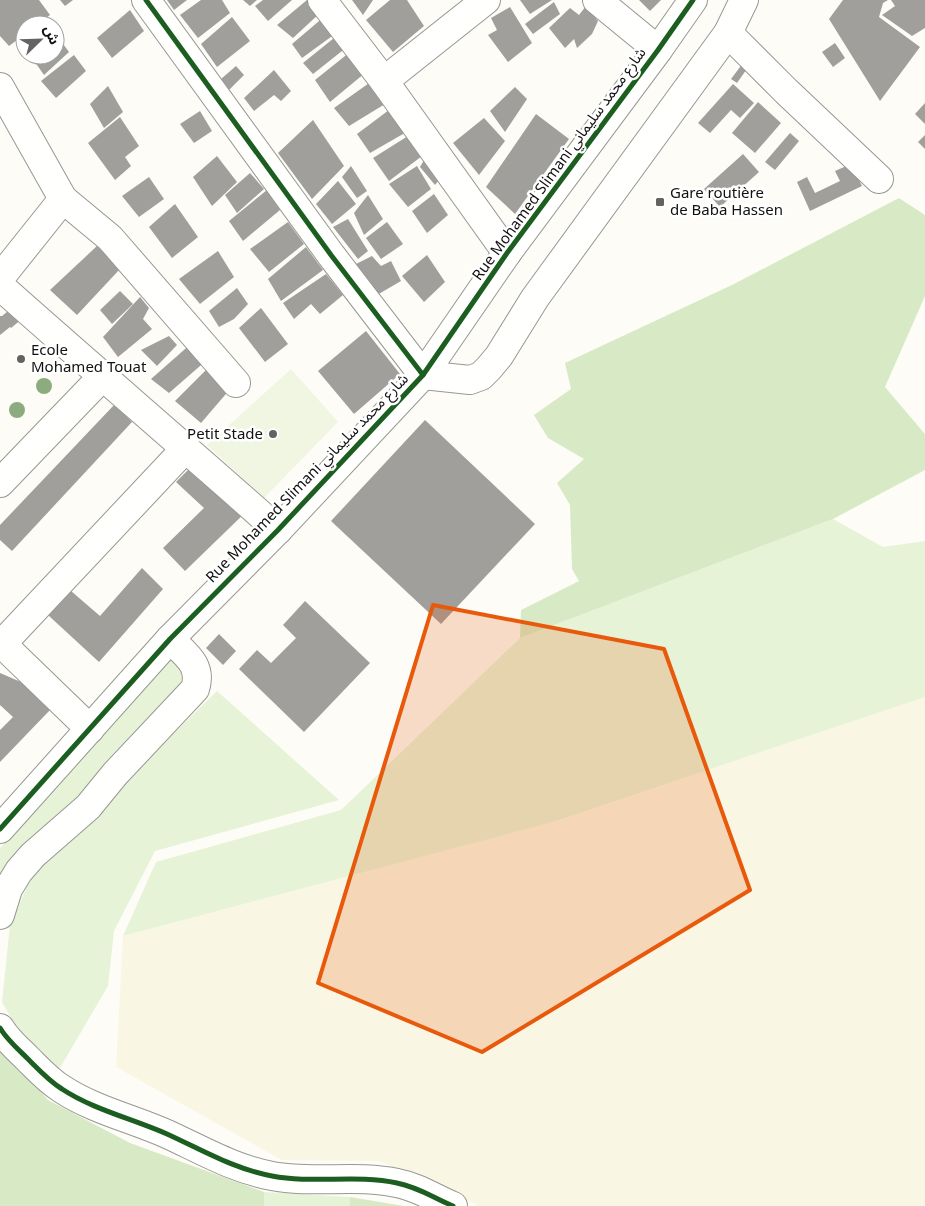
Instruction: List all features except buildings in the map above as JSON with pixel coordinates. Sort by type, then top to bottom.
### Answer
[{"type":"street","points":[[146,0],[320,240],[423,375],[470,380],[481,376],[499,356],[535,298],[728,33],[744,0]]},
{"type":"street","points":[[322,0],[384,81],[507,253]]},
{"type":"street","points":[[384,81],[486,0]]},
{"type":"street","points":[[597,0],[658,50]]},
{"type":"street","name":"Rue Mohamed Slimani شارع محمد سليماني","points":[[0,829],[170,639],[278,530],[423,375],[507,253],[693,0]]},
{"type":"street","points":[[728,33],[879,179]]},
{"type":"street","points":[[0,87],[63,198],[110,238],[236,383]]},
{"type":"street","points":[[0,278],[63,198]]},
{"type":"street","points":[[0,286],[278,530]]},
{"type":"street","points":[[0,483],[102,377]]},
{"type":"street","points":[[90,729],[1,644],[186,448]]},
{"type":"street","points":[[0,915],[8,889],[32,855],[88,807],[115,774],[195,688],[198,675],[194,664],[170,639]]},
{"type":"street","points":[[0,1028],[11,1042],[51,1082],[68,1093],[95,1106],[147,1125],[229,1164],[255,1172],[293,1179],[397,1182],[412,1186],[453,1206]]},
{"type":"highlighted area","points":[[433,605],[664,649],[750,890],[482,1052],[318,983]]},
{"type":"shaded area","points":[[925,697],[925,1206],[479,1206],[379,1161],[282,1160],[116,1067],[123,936],[553,822]]},
{"type":"green space","points":[[899,198],[925,215],[925,296],[885,387],[925,434],[925,470],[833,519],[520,638],[521,610],[579,581],[572,569],[570,505],[557,483],[584,459],[548,438],[534,415],[571,389],[565,363],[734,284]]},
{"type":"green space","name":"Petit Stade","points":[[291,369],[338,422],[264,498],[207,445]]},
{"type":"green space","points":[[833,519],[883,547],[925,541],[925,697],[553,822],[123,936],[156,862],[341,810],[520,638]]},
{"type":"green space","points":[[171,651],[190,680],[0,883],[0,848]]},
{"type":"green space","points":[[217,691],[339,800],[155,851],[114,931],[108,986],[57,1073],[32,1054],[2,1002],[10,925],[37,864],[88,818]]},
{"type":"green space","points":[[0,1042],[48,1100],[130,1143],[264,1192],[264,1206],[0,1206]]},
{"type":"green space","points":[[264,1192],[350,1197],[350,1206],[264,1206]]},
{"type":"green space","points":[[350,1197],[404,1206],[350,1206]]},
{"type":"cycle path","points":[[146,0],[331,255],[423,375]]},
{"type":"cycle path","points":[[0,829],[170,639],[278,530],[423,375],[507,253],[693,0]]},
{"type":"cycle path","points":[[0,1028],[9,1040],[57,1086],[99,1108],[167,1134],[231,1164],[258,1173],[287,1178],[382,1180],[419,1190],[453,1206]]},
{"type":"place","name":"Gare routière de Baba Hassen","points":[[660,202]]},
{"type":"place","name":"Ecole Mohamed Touat","points":[[21,359]]},
{"type":"place","name":"Petit Stade","points":[[273,434]]}]
